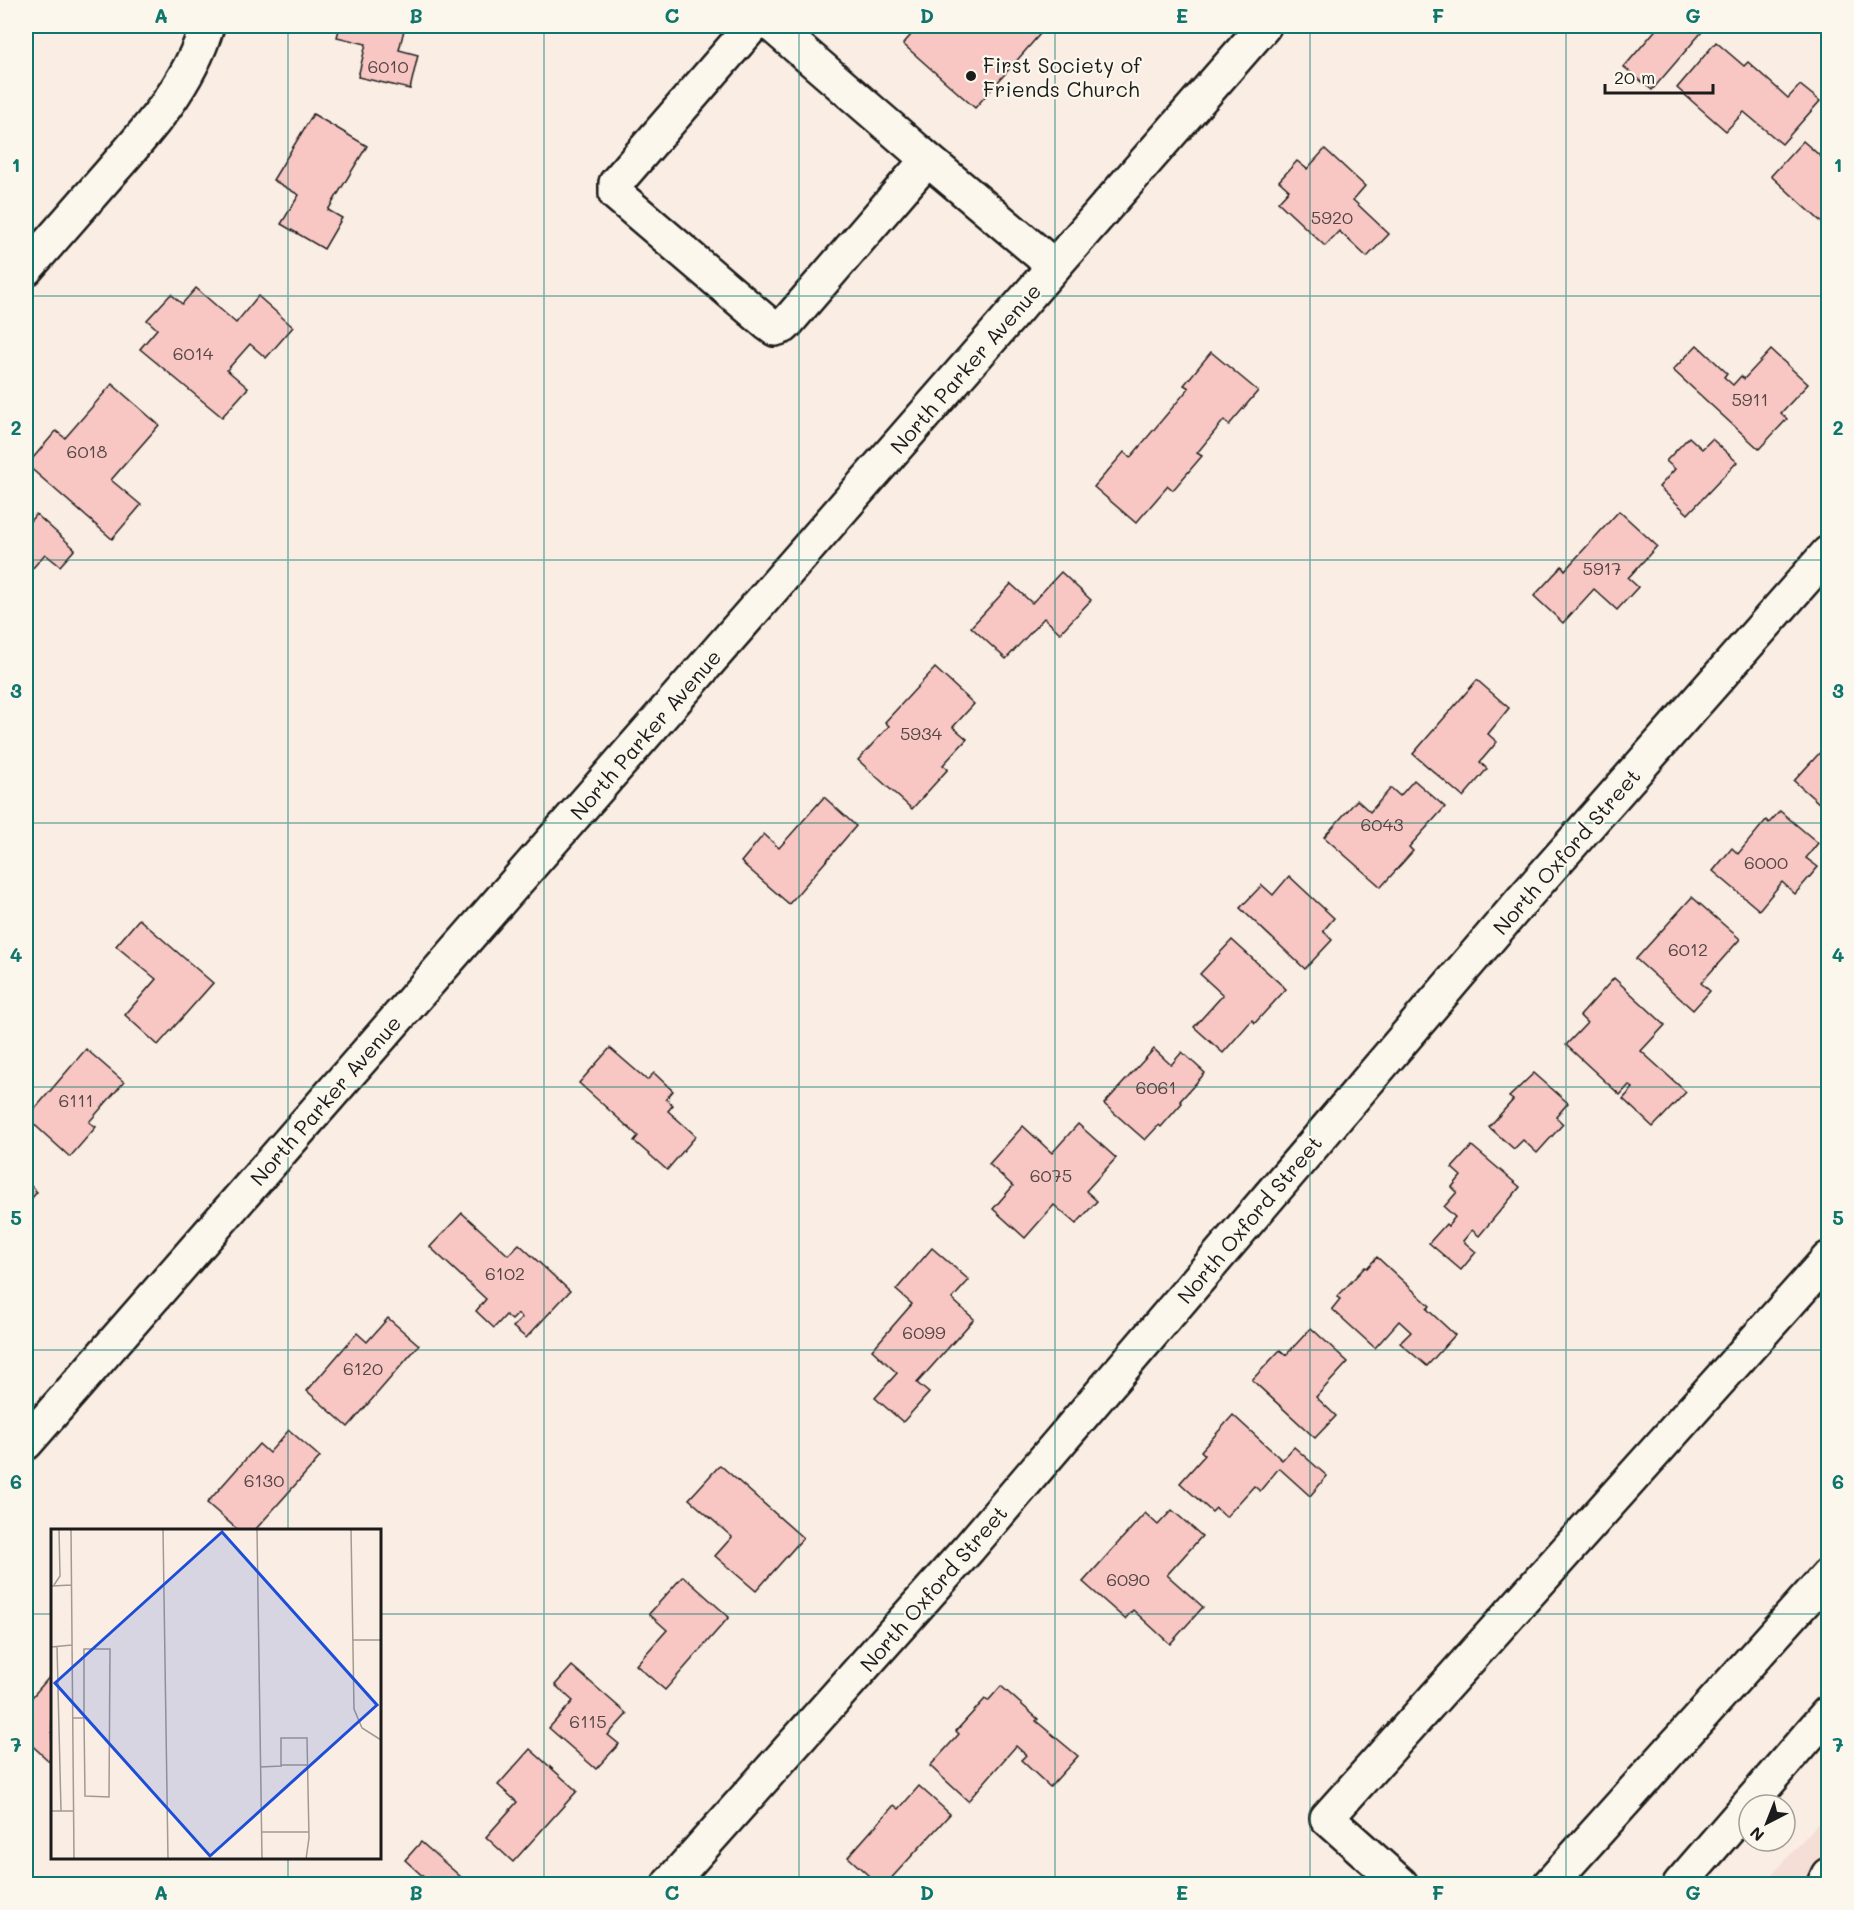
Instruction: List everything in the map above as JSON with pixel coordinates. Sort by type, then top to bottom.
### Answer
[{"type":"street","points":[[26,269],[165,109],[187,74],[202,43],[207,26]]},
{"type":"street","points":[[752,26],[616,183],[615,188],[616,194],[768,324],[775,329],[784,326],[922,166],[921,154]]},
{"type":"street","points":[[773,26],[1054,266]]},
{"type":"street","name":"North Parker Avenue","points":[[26,1443],[1264,26]]},
{"type":"street","name":"North Oxford Street","points":[[669,1884],[969,1548],[1522,899],[1828,554]]},
{"type":"street","points":[[1401,1884],[1327,1818],[1828,1259]]},
{"type":"street","points":[[1550,1884],[1828,1575]]},
{"type":"street","points":[[1680,1884],[1828,1713]]},
{"type":"street","points":[[1824,1884],[1828,1875]]},
{"type":"shaded area","points":[[1828,1812],[1828,1884],[1764,1884],[1792,1853],[1797,1853],[1797,1847]]},
{"type":"building","points":[[340,26],[405,26],[399,50],[418,55],[410,89],[358,77],[366,44],[337,37]]},
{"type":"building","name":"First Society of Friends Church","points":[[919,26],[1047,26],[975,108],[903,44]]},
{"type":"building","points":[[1659,26],[1707,26],[1652,90],[1624,67]]},
{"type":"building","points":[[1716,42],[1744,66],[1748,62],[1788,98],[1800,85],[1820,101],[1782,144],[1744,112],[1726,131],[1677,88]]},
{"type":"building","points":[[313,114],[367,146],[328,210],[342,218],[324,249],[281,224],[299,195],[273,180]]},
{"type":"building","points":[[1803,141],[1826,161],[1828,158],[1828,228],[1771,176]]},
{"type":"building","points":[[1325,149],[1365,186],[1353,200],[1389,234],[1367,257],[1339,231],[1325,246],[1278,202],[1289,190],[1279,181],[1297,161],[1307,169]]},
{"type":"building","points":[[196,288],[236,323],[258,296],[293,327],[266,358],[250,344],[227,370],[248,388],[222,417],[140,349],[157,329],[147,320],[171,294],[182,304]]},
{"type":"building","points":[[1697,345],[1727,373],[1724,377],[1733,385],[1741,376],[1744,379],[1771,350],[1808,384],[1781,413],[1787,419],[1759,449],[1673,370]]},
{"type":"building","points":[[1211,352],[1258,391],[1229,425],[1224,420],[1197,453],[1202,456],[1173,490],[1168,486],[1136,523],[1094,487],[1124,452],[1130,458],[1189,388],[1184,385]]},
{"type":"building","points":[[112,384],[159,425],[111,480],[141,505],[112,539],[27,465],[56,431],[65,438]]},
{"type":"building","points":[[1689,437],[1702,449],[1712,439],[1737,462],[1688,514],[1659,487],[1675,469],[1666,461]]},
{"type":"building","points":[[1619,511],[1657,546],[1628,578],[1638,587],[1617,610],[1594,589],[1563,623],[1534,596],[1562,566],[1565,570]]},
{"type":"building","points":[[36,514],[75,549],[60,566],[45,554],[26,576],[26,526]]},
{"type":"building","points":[[1061,572],[1091,600],[1060,633],[1044,618],[1006,659],[971,627],[1011,584],[1032,603]]},
{"type":"building","points":[[935,668],[974,704],[953,727],[967,739],[943,765],[948,769],[912,809],[858,760],[889,726],[885,722]]},
{"type":"building","points":[[1477,680],[1509,708],[1488,734],[1497,742],[1480,762],[1487,769],[1463,797],[1413,754]]},
{"type":"building","points":[[1824,748],[1828,752],[1828,811],[1794,781]]},
{"type":"building","points":[[1414,780],[1445,807],[1409,847],[1413,851],[1381,887],[1324,837],[1357,800],[1370,812],[1391,788],[1400,796]]},
{"type":"building","points":[[824,797],[856,826],[789,904],[741,862],[764,834],[779,848]]},
{"type":"building","points":[[1780,811],[1818,843],[1806,858],[1818,867],[1795,894],[1782,882],[1759,910],[1713,871],[1732,848],[1738,854],[1766,820],[1769,823]]},
{"type":"building","points":[[1289,876],[1334,918],[1323,931],[1332,940],[1305,969],[1240,908],[1262,885],[1273,895]]},
{"type":"building","points":[[1692,897],[1740,939],[1701,983],[1710,991],[1693,1010],[1636,959]]},
{"type":"building","points":[[139,919],[213,983],[158,1045],[125,1015],[156,979],[116,946]]},
{"type":"building","points":[[1232,940],[1286,989],[1255,1023],[1252,1020],[1223,1053],[1194,1027],[1223,995],[1200,974]]},
{"type":"building","points":[[1614,978],[1665,1025],[1641,1051],[1686,1092],[1653,1127],[1623,1099],[1633,1088],[1629,1085],[1620,1095],[1566,1045],[1587,1023],[1580,1016]]},
{"type":"building","points":[[610,1048],[647,1080],[654,1073],[673,1091],[666,1099],[673,1105],[668,1111],[696,1136],[667,1170],[634,1141],[638,1136],[579,1083]]},
{"type":"building","points":[[86,1049],[124,1082],[89,1122],[96,1127],[70,1157],[27,1118]]},
{"type":"building","points":[[1154,1049],[1171,1065],[1182,1052],[1205,1073],[1161,1127],[1159,1125],[1145,1140],[1104,1104]]},
{"type":"building","points":[[1534,1073],[1568,1103],[1556,1117],[1563,1124],[1537,1153],[1523,1140],[1514,1149],[1489,1127],[1513,1100],[1509,1097]]},
{"type":"building","points":[[1078,1124],[1116,1158],[1086,1191],[1097,1201],[1076,1224],[1054,1205],[1025,1238],[993,1209],[1013,1186],[989,1164],[1023,1126],[1052,1153]]},
{"type":"building","points":[[1472,1146],[1520,1187],[1479,1236],[1472,1230],[1463,1241],[1476,1252],[1461,1270],[1429,1243],[1455,1217],[1444,1207],[1457,1192],[1452,1187],[1461,1176],[1452,1168]]},
{"type":"building","points":[[26,1181],[37,1192],[26,1205]]},
{"type":"building","points":[[462,1213],[508,1255],[519,1244],[570,1291],[526,1338],[513,1327],[522,1318],[518,1314],[512,1320],[506,1315],[494,1328],[476,1311],[486,1299],[430,1247]]},
{"type":"building","points":[[932,1248],[969,1280],[952,1299],[974,1319],[917,1383],[929,1393],[903,1422],[875,1398],[897,1373],[872,1350],[912,1304],[896,1290]]},
{"type":"building","points":[[1377,1257],[1430,1306],[1427,1309],[1455,1335],[1427,1366],[1400,1343],[1411,1332],[1399,1321],[1375,1348],[1332,1309],[1340,1299],[1337,1297]]},
{"type":"building","points":[[388,1318],[419,1345],[348,1427],[307,1391],[357,1333],[367,1342]]},
{"type":"building","points":[[1311,1328],[1348,1362],[1316,1397],[1336,1416],[1315,1438],[1252,1380],[1280,1350],[1286,1355]]},
{"type":"building","points":[[1233,1415],[1282,1460],[1294,1447],[1327,1476],[1310,1496],[1279,1468],[1260,1491],[1254,1486],[1226,1517],[1216,1508],[1212,1512],[1180,1483],[1205,1455],[1201,1451]]},
{"type":"building","points":[[289,1430],[320,1457],[256,1529],[237,1529],[207,1503],[259,1444],[269,1453]]},
{"type":"building","points":[[720,1465],[803,1538],[756,1591],[715,1556],[732,1537],[689,1499]]},
{"type":"building","points":[[1172,1510],[1202,1536],[1167,1575],[1203,1607],[1170,1644],[1133,1610],[1125,1619],[1083,1582],[1145,1513],[1158,1525]]},
{"type":"building","points":[[683,1576],[729,1617],[665,1690],[636,1665],[667,1630],[649,1614]]},
{"type":"building","points":[[572,1666],[627,1714],[608,1735],[619,1744],[596,1769],[549,1728],[573,1701],[555,1685]]},
{"type":"building","points":[[51,1675],[51,1758],[49,1761],[26,1740],[26,1704]]},
{"type":"building","points":[[1001,1686],[1038,1719],[1036,1721],[1078,1756],[1050,1787],[1021,1760],[1026,1755],[1016,1746],[968,1801],[930,1766],[959,1734],[956,1731],[985,1699],[988,1701]]},
{"type":"building","points":[[530,1749],[577,1791],[513,1862],[486,1837],[517,1802],[498,1785]]},
{"type":"building","points":[[919,1786],[950,1814],[886,1884],[878,1884],[848,1857],[894,1805],[899,1809]]},
{"type":"building","points":[[421,1842],[469,1884],[427,1884],[429,1882],[405,1860]]},
{"type":"place","name":"First Society of Friends Church","points":[[971,76]]}]
